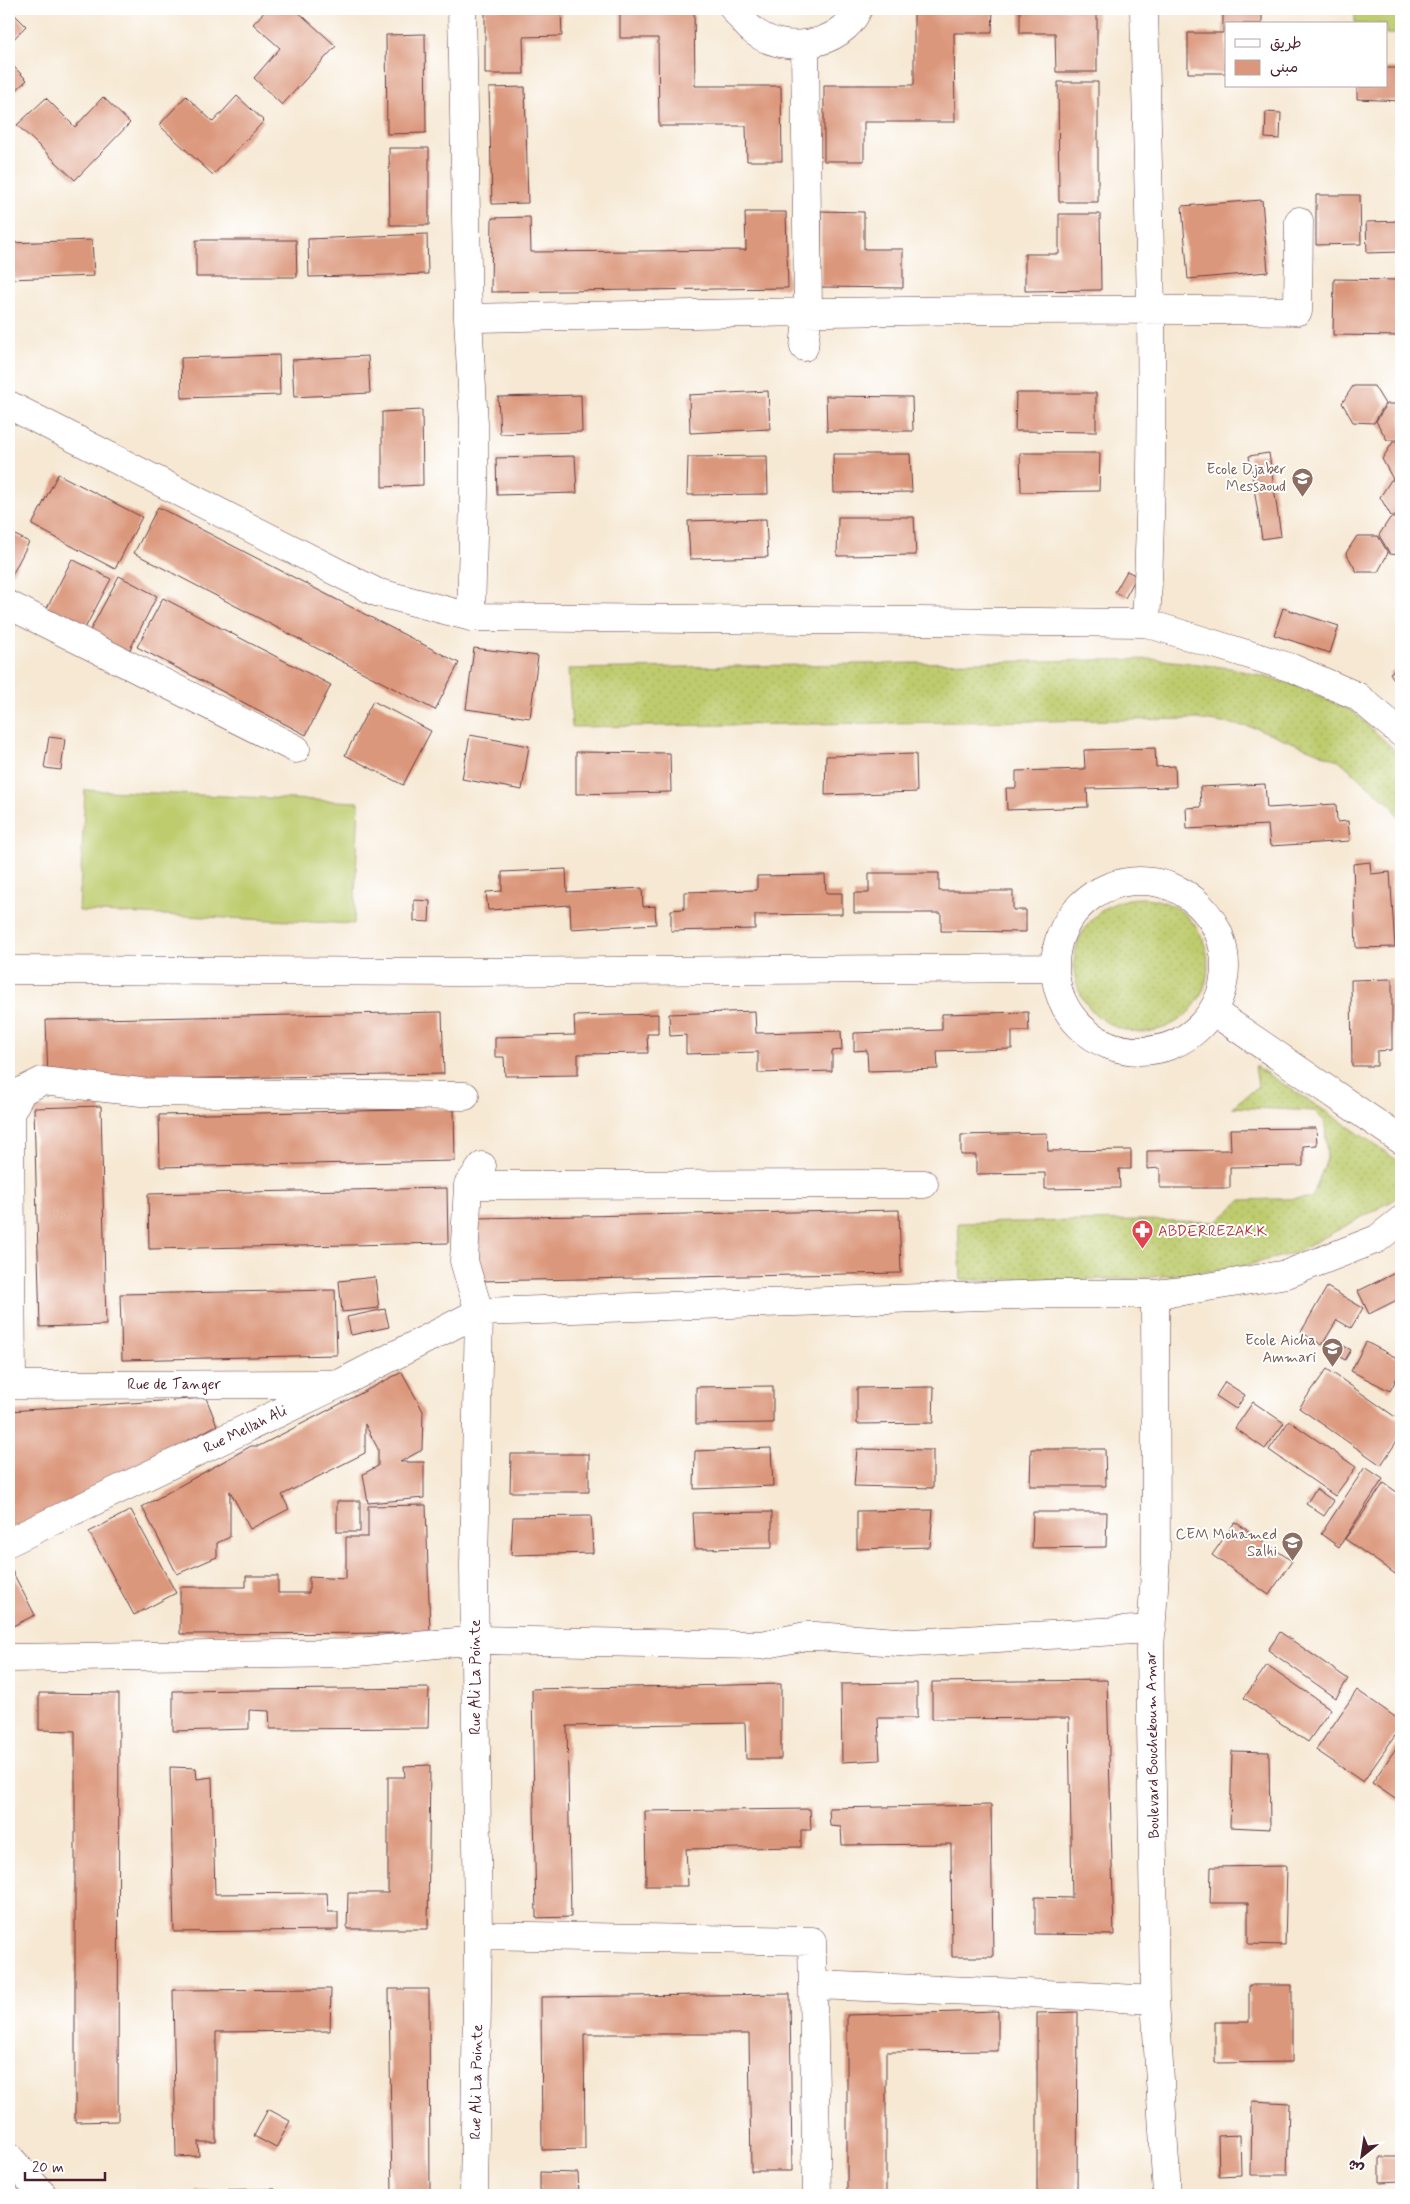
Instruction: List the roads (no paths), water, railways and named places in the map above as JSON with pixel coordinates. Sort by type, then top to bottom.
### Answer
[{"type":"street","points":[[462,9],[468,318],[474,460],[471,617]]},
{"type":"street","points":[[734,9],[752,30],[778,43],[806,45],[826,39],[843,28],[858,9]]},
{"type":"street","points":[[1144,9],[1152,309],[1150,546],[1146,623]]},
{"type":"street","points":[[804,347],[808,312],[806,45]]},
{"type":"street","points":[[468,318],[808,312],[1152,309],[1298,311],[1298,221]]},
{"type":"street","points":[[9,405],[376,592],[471,617],[1146,623],[1292,668],[1357,696],[1401,733]]},
{"type":"street","points":[[9,605],[296,749]]},
{"type":"street","points":[[1147,880],[1176,888],[1198,902],[1216,926],[1224,946],[1225,976],[1214,1012],[1206,1021],[1174,1046],[1137,1052],[1111,1047],[1085,1033],[1067,1012],[1056,993],[1052,968],[1063,925],[1086,898],[1122,882],[1147,880]]},
{"type":"street","points":[[9,970],[464,972],[1052,968]]},
{"type":"street","points":[[1214,1012],[1401,1140]]},
{"type":"street","points":[[10,1385],[10,1114],[22,1091],[42,1081],[141,1092],[465,1096]]},
{"type":"street","name":"Rue Ali La Pointe","points":[[474,2195],[478,1935],[474,1565],[478,1312],[464,1261],[475,1175],[924,1184]]},
{"type":"street","points":[[478,1312],[1048,1294],[1154,1294],[1203,1289],[1287,1274],[1377,1239],[1401,1220]]},
{"type":"street","name":"Boulevard Bouchekoum Amar","points":[[1154,1294],[1156,1557],[1150,1649],[1155,2000],[1166,2195]]},
{"type":"street","name":"Rue Mellah Ali","points":[[9,1542],[339,1384],[478,1312]]},
{"type":"street","name":"Rue de Tanger","points":[[10,1385],[339,1384]]},
{"type":"street","points":[[9,1658],[348,1652],[476,1640],[762,1645],[806,1636],[816,1636],[911,1643],[1152,1629]]},
{"type":"street","points":[[478,1935],[812,1941],[816,2195]]},
{"type":"street","points":[[814,1985],[1155,2000]]},
{"type":"street","points":[[9,2157],[43,2195]]},
{"type":"place","name":"Ecole Djaber Messaoud","points":[[1302,497]]},
{"type":"place","name":"ABDERREZAK.K","points":[[1142,1250]]},
{"type":"place","name":"Ecole Aicha Ammari","points":[[1332,1368]]},
{"type":"place","name":"CEM Mohamed Salhi","points":[[1293,1562]]}]
